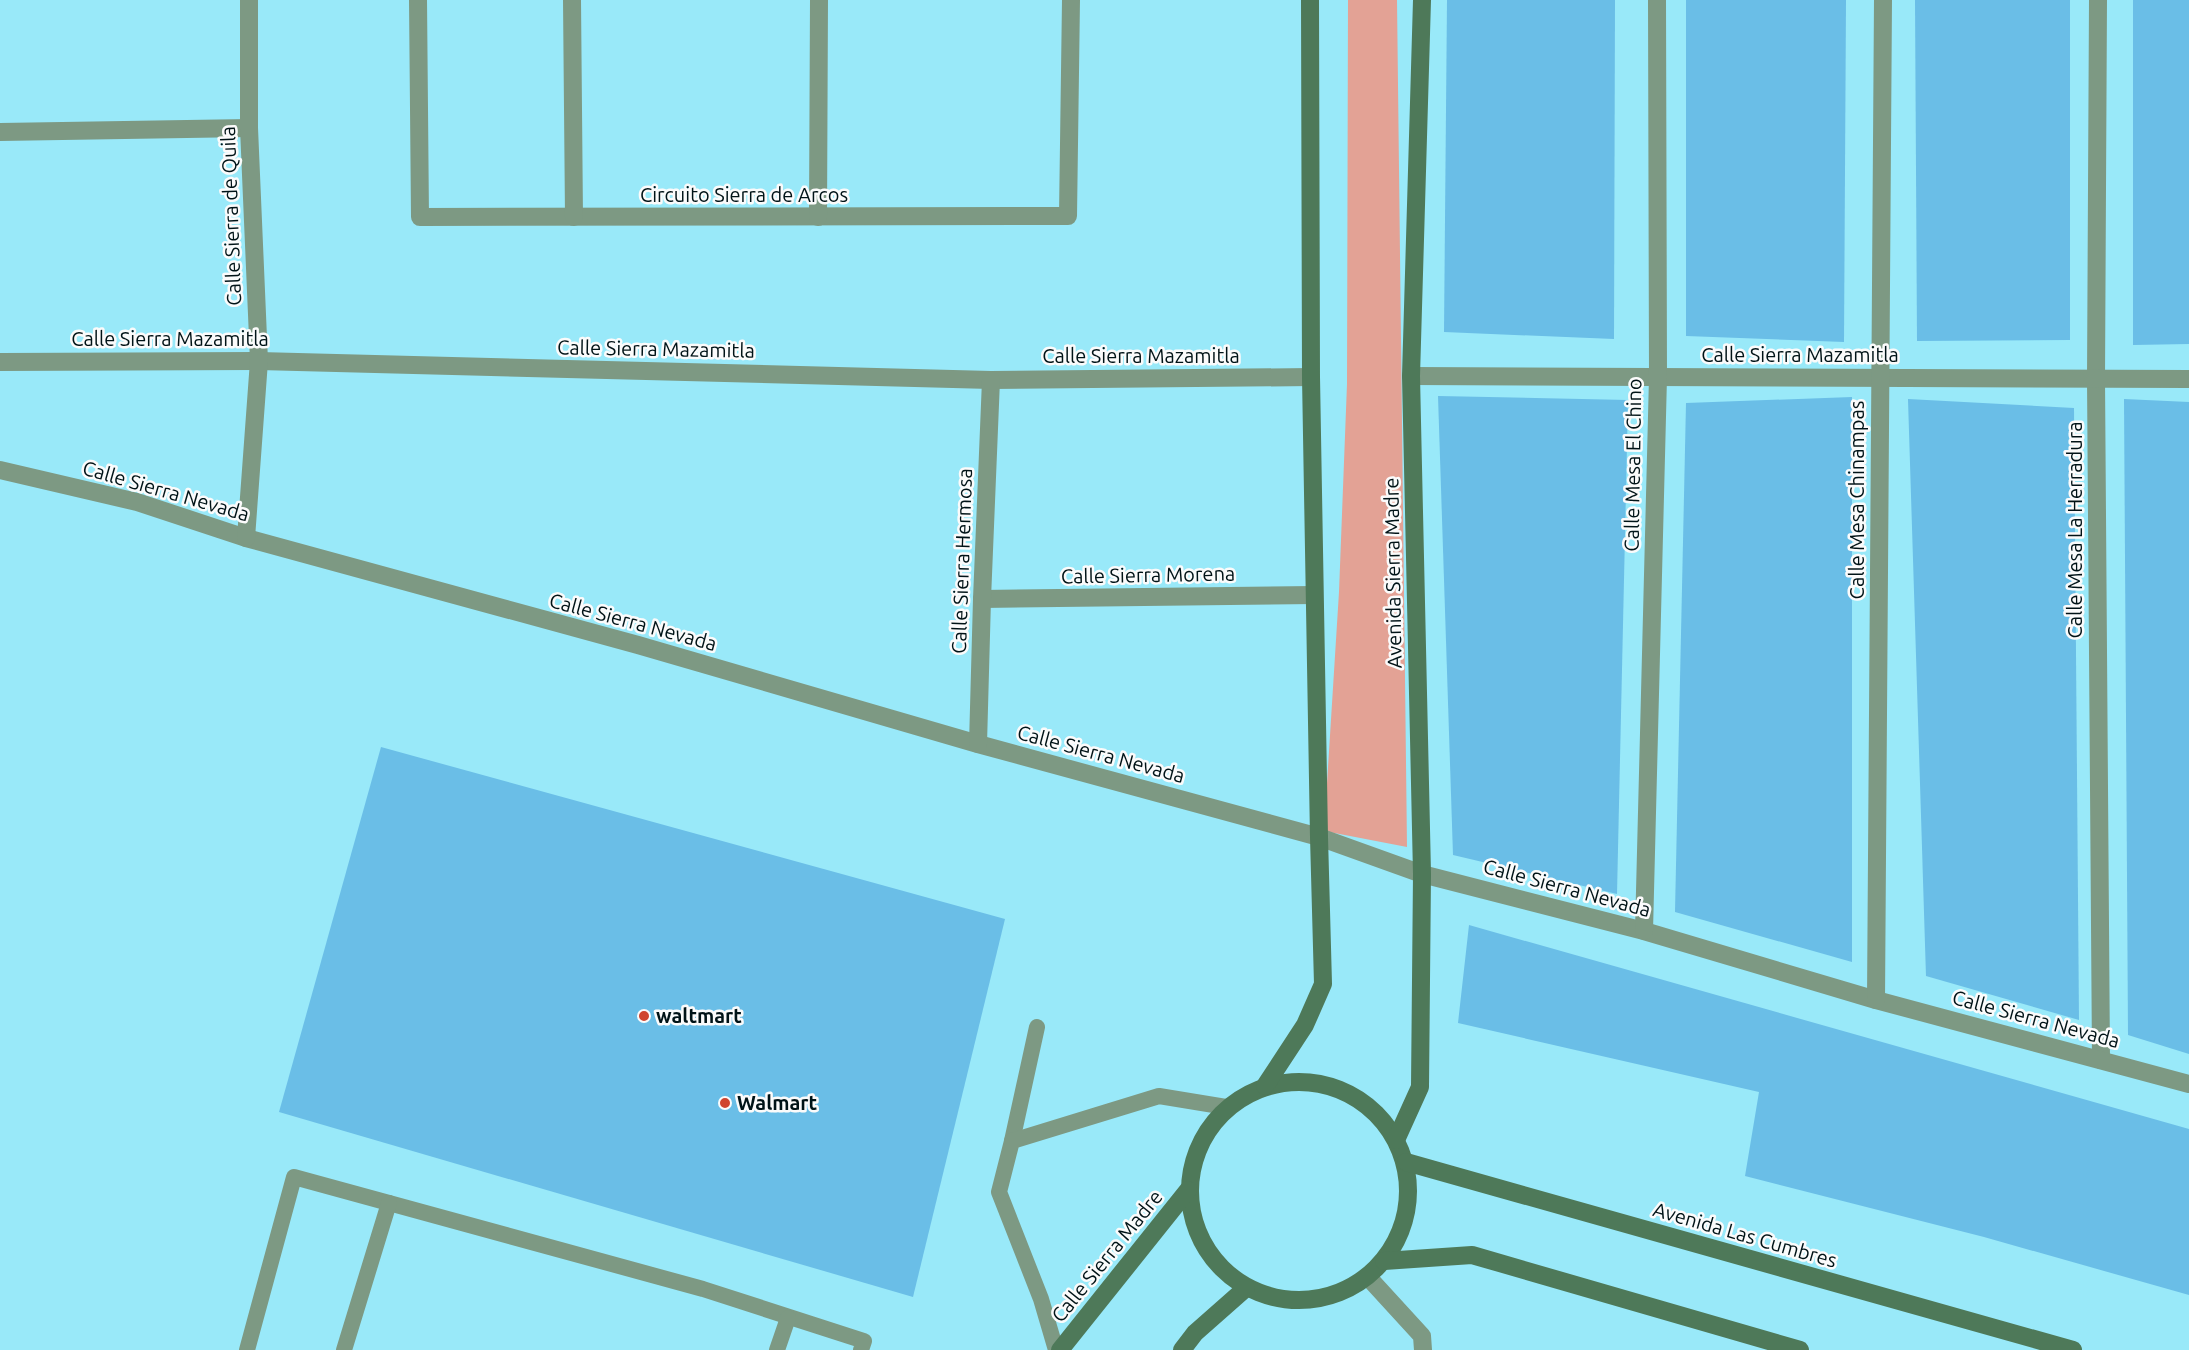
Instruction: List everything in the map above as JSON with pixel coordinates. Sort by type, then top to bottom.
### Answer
[{"type":"street","name":"Calle Sierra de Quila","points":[[246,538],[259,361],[249,128],[249,0]]},
{"type":"street","name":"Circuito Sierra de Arcos","points":[[418,0],[420,217],[1068,216],[1071,0]]},
{"type":"street","points":[[572,0],[574,217]]},
{"type":"street","points":[[818,217],[819,0]]},
{"type":"street","points":[[1265,1086],[1305,1025],[1323,984],[1311,377],[1310,0]]},
{"type":"street","name":"Avenida Sierra Madre","points":[[1396,1140],[1420,1087],[1422,874],[1412,376],[1422,0]]},
{"type":"street","name":"Calle Mesa El Chino","points":[[1644,931],[1658,377],[1658,0]]},
{"type":"street","name":"Calle Mesa Chinampas","points":[[1876,1000],[1882,0]]},
{"type":"street","name":"Calle Mesa La Herradura","points":[[2098,0],[2096,379],[2101,1060]]},
{"type":"street","points":[[0,132],[249,128]]},
{"type":"street","name":"Calle Sierra Mazamitla","points":[[0,362],[259,361],[991,380],[1311,377]]},
{"type":"street","name":"Calle Sierra Mazamitla","points":[[1412,376],[2189,379]]},
{"type":"street","name":"Calle Sierra Hermosa","points":[[978,744],[991,380]]},
{"type":"street","name":"Calle Sierra Nevada","points":[[0,470],[137,502],[246,538],[638,645],[978,744],[1319,837],[1422,874],[1644,931],[1876,1000],[2189,1084]]},
{"type":"street","name":"Calle Sierra Morena","points":[[982,599],[1314,595]]},
{"type":"street","points":[[1316,1082],[1363,1101],[1396,1140],[1406,1162],[1409,1197],[1402,1232],[1384,1262],[1368,1277],[1330,1297],[1287,1301],[1246,1288],[1215,1263],[1195,1229],[1188,1190],[1193,1156],[1210,1125],[1226,1107],[1265,1086],[1316,1082]]},
{"type":"street","name":"Avenida Las Cumbres","points":[[1406,1162],[2073,1350]]},
{"type":"street","name":"Calle Sierra Madre","points":[[1058,1350],[1188,1190]]},
{"type":"street","points":[[1384,1262],[1472,1255],[1800,1350]]},
{"type":"street","points":[[1368,1277],[1422,1336],[1423,1350]]},
{"type":"street","points":[[1182,1350],[1195,1333],[1246,1288]]},
{"type":"lane","points":[[1037,1027],[999,1192],[1041,1299],[1058,1350]]},
{"type":"lane","points":[[1012,1141],[1159,1096],[1226,1107]]},
{"type":"lane","points":[[248,1350],[294,1177],[703,1289],[864,1341],[861,1350]]},
{"type":"lane","points":[[344,1350],[389,1203]]},
{"type":"lane","points":[[777,1350],[788,1318]]},
{"type":"shaded area","points":[[1348,0],[1397,0],[1407,847],[1324,831],[1339,592],[1347,384]]},
{"type":"building","points":[[1447,0],[1615,0],[1614,339],[1444,332]]},
{"type":"building","points":[[1686,0],[1846,0],[1844,342],[1686,336]]},
{"type":"building","points":[[1915,0],[2070,0],[2070,340],[1917,341]]},
{"type":"building","points":[[2133,0],[2189,0],[2189,344],[2133,345]]},
{"type":"building","points":[[1438,396],[1628,400],[1617,894],[1453,855]]},
{"type":"building","points":[[1852,397],[1852,962],[1675,912],[1686,403]]},
{"type":"building","points":[[1908,399],[2074,408],[2079,1020],[1926,976]]},
{"type":"building","points":[[2124,399],[2189,402],[2189,1054],[2128,1035]]},
{"type":"building","name":"waltmart","points":[[381,747],[1005,919],[913,1297],[279,1112]]},
{"type":"building","points":[[1469,925],[2189,1129],[2189,1295],[1984,1237],[1745,1176],[1759,1092],[1458,1023]]},
{"type":"place","name":"waltmart","points":[[644,1016]]},
{"type":"place","name":"Walmart","points":[[725,1103]]}]
